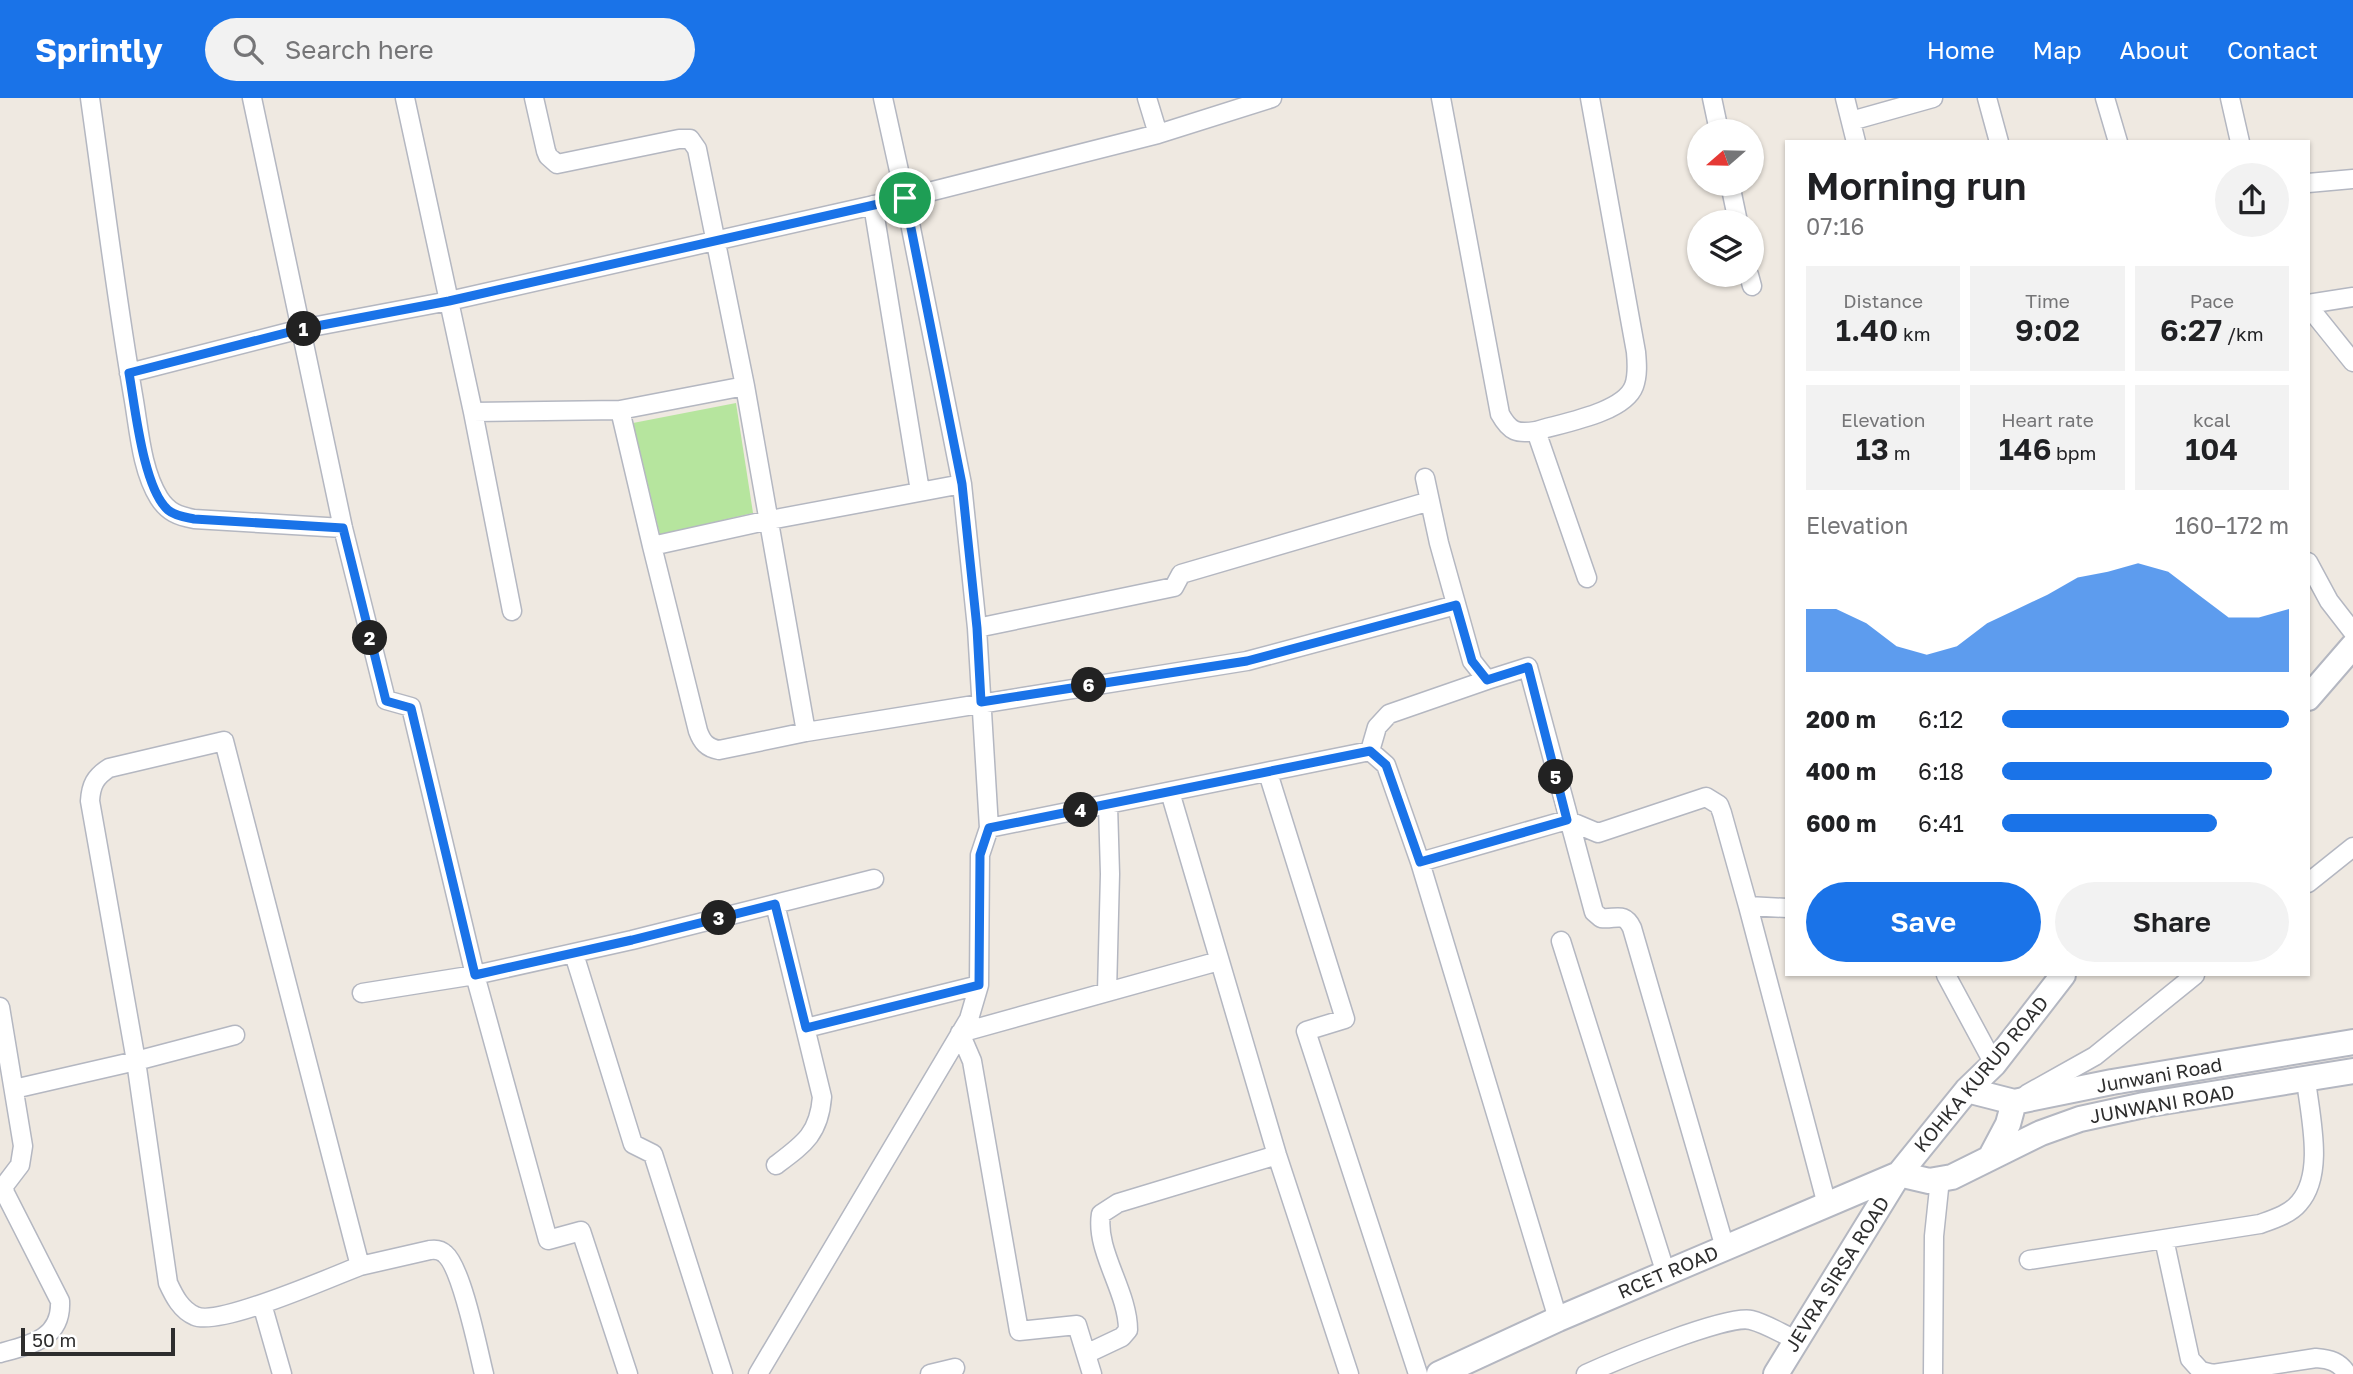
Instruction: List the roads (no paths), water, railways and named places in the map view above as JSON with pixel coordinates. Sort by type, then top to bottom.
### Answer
[{"type":"main road","points":[[2310,696],[2353,646]]},
{"type":"main road","name":"KOHKA KURUD ROAD","points":[[1899,1174],[1967,1090],[1994,1064],[2062,976]]},
{"type":"main road","name":"Junwani Road","points":[[1967,1090],[2014,1102],[2112,1082],[2353,1042]]},
{"type":"main road","name":"JUNWANI ROAD","points":[[1899,1174],[1928,1181],[1952,1177],[2041,1133],[2080,1119],[2144,1105],[2353,1071]]},
{"type":"main road","points":[[1990,1158],[2008,1124],[2014,1102]]},
{"type":"main road","name":"RCET ROAD","points":[[1439,1374],[1558,1319],[1899,1174]]},
{"type":"main road","name":"JEVRA SIRSA ROAD","points":[[1776,1374],[1899,1174]]},
{"type":"street","points":[[90,98],[129,373],[152,484],[168,510],[178,516],[343,528]]},
{"type":"street","points":[[251,98],[343,528],[386,701],[411,708],[475,975],[548,1240],[581,1231],[628,1374]]},
{"type":"street","points":[[405,98],[473,412],[512,611]]},
{"type":"street","points":[[534,98],[548,156],[557,164],[679,139],[690,139],[697,149],[745,386],[806,732]]},
{"type":"street","points":[[758,1374],[969,1019],[979,985],[980,855],[989,828],[977,628],[962,484],[883,98]]},
{"type":"street","points":[[1147,98],[1158,134]]},
{"type":"street","points":[[129,373],[301,329],[449,301],[905,198],[1158,134],[1272,98]]},
{"type":"street","points":[[1441,98],[1500,414],[1513,432],[1521,433],[1607,410],[1624,400],[1634,388],[1636,352],[1590,98]]},
{"type":"street","points":[[1712,98],[1716,119]]},
{"type":"street","points":[[1845,98],[1856,140]]},
{"type":"street","points":[[1851,121],[1933,98]]},
{"type":"street","points":[[1987,98],[1998,140]]},
{"type":"street","points":[[2105,98],[2117,140]]},
{"type":"street","points":[[2230,98],[2240,140]]},
{"type":"street","points":[[2310,183],[2353,179]]},
{"type":"street","points":[[873,205],[920,491]]},
{"type":"street","points":[[2310,305],[2353,297]]},
{"type":"street","points":[[2310,308],[2353,362]]},
{"type":"street","points":[[473,412],[620,410],[745,386]]},
{"type":"street","points":[[620,410],[698,731],[711,749],[719,750],[981,702],[1247,661],[1456,605]]},
{"type":"street","points":[[1536,431],[1587,578]]},
{"type":"street","points":[[1425,478],[1439,543],[1472,661],[1487,680]]},
{"type":"street","points":[[652,545],[962,484]]},
{"type":"street","points":[[977,628],[1174,587],[1181,574],[1430,501]]},
{"type":"street","points":[[2310,566],[2329,601],[2353,632]]},
{"type":"street","points":[[1370,751],[1377,727],[1390,714],[1528,667],[1567,820],[1594,912],[1601,918],[1619,915],[1625,917],[1632,928],[1724,1248]]},
{"type":"street","points":[[360,1266],[224,741],[109,768],[97,776],[91,788],[90,801],[136,1062],[168,1283],[175,1297],[196,1317],[208,1318],[262,1304],[360,1266],[437,1249],[446,1254],[457,1272],[484,1374]]},
{"type":"street","points":[[989,828],[1370,751]]},
{"type":"street","points":[[1370,751],[1386,765],[1420,862],[1558,1319]]},
{"type":"street","points":[[1268,772],[1345,1019],[1306,1031],[1418,1374]]},
{"type":"street","points":[[1170,793],[1278,1155],[1349,1374]]},
{"type":"street","points":[[1420,862],[1567,820],[1598,833],[1700,797],[1713,800],[1722,813],[1827,1205]]},
{"type":"street","points":[[1107,992],[1110,874],[1108,805]]},
{"type":"street","points":[[2310,881],[2353,847]]},
{"type":"street","points":[[362,993],[475,975],[574,954],[874,879]]},
{"type":"street","points":[[775,904],[820,1086],[821,1115],[814,1131],[803,1144],[776,1165]]},
{"type":"street","points":[[1748,906],[1785,908]]},
{"type":"street","points":[[1561,941],[1666,1274]]},
{"type":"street","points":[[574,954],[633,1144],[653,1154],[723,1374]]},
{"type":"street","points":[[960,1034],[1219,961]]},
{"type":"street","points":[[1947,976],[1994,1064]]},
{"type":"street","points":[[2014,1102],[2095,1056],[2194,976]]},
{"type":"street","points":[[806,1028],[979,985]]},
{"type":"street","points":[[0,1007],[23,1155],[20,1164],[4,1186],[5,1193],[60,1301],[61,1315],[54,1328],[37,1343],[0,1353]]},
{"type":"street","points":[[960,1034],[972,1061],[1019,1331],[1077,1325],[1092,1374]]},
{"type":"street","points":[[14,1089],[136,1062],[235,1035]]},
{"type":"street","points":[[2029,1259],[2260,1224],[2279,1217],[2298,1205],[2308,1191],[2315,1167],[2306,1080]]},
{"type":"street","points":[[1086,1354],[1122,1337],[1128,1330],[1126,1310],[1101,1236],[1101,1214],[1118,1203],[1278,1155]]},
{"type":"street","points":[[1933,1374],[1934,1236],[1940,1179]]},
{"type":"street","points":[[2164,1239],[2190,1359],[2201,1371],[2213,1374],[2316,1358],[2329,1359],[2340,1364],[2347,1374]]},
{"type":"street","points":[[262,1304],[282,1374]]},
{"type":"street","points":[[1586,1374],[1621,1357],[1704,1329],[1749,1319],[1796,1340]]},
{"type":"street","points":[[930,1374],[955,1368]]}]
